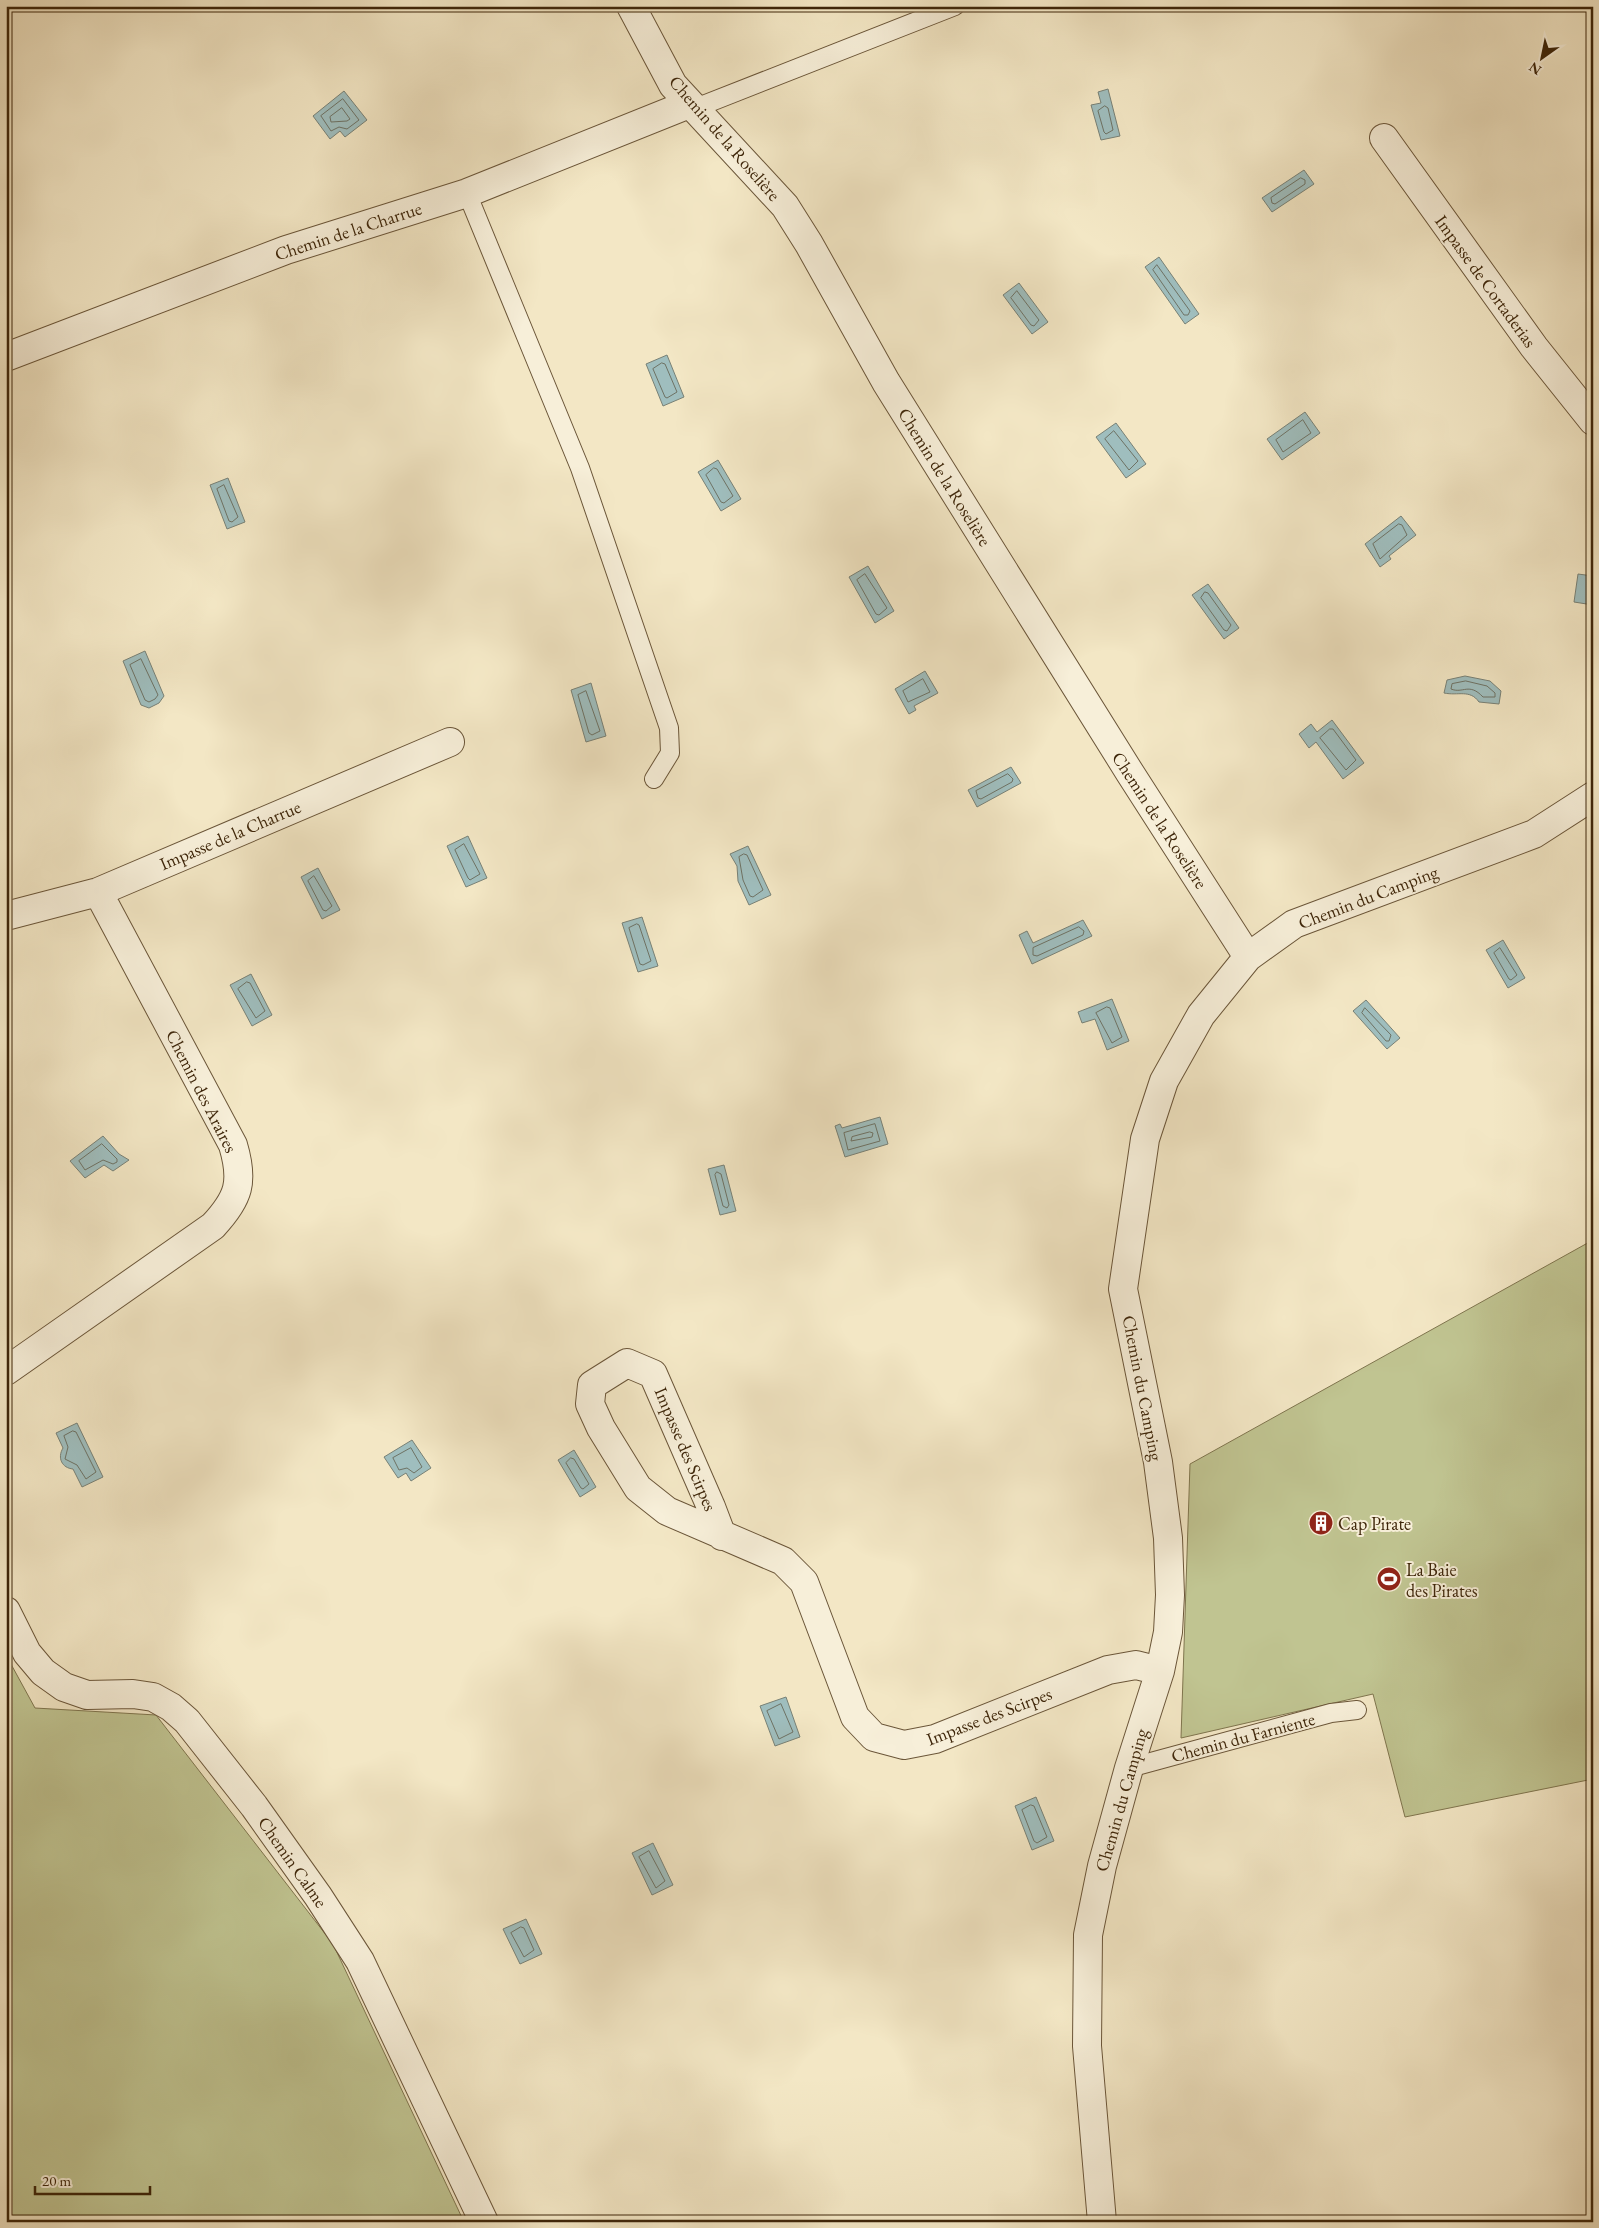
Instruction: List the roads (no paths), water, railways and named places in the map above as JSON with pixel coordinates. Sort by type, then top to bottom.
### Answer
[{"type":"street","name":"Chemin de la Roselière","points":[[631,6],[673,85],[785,206],[804,236],[886,382],[1130,773],[1248,957]]},
{"type":"street","name":"Chemin de la Charrue","points":[[6,357],[286,250],[467,193],[691,106]]},
{"type":"street","name":"Impasse de Cortaderias","points":[[1384,138],[1534,347],[1593,421]]},
{"type":"street","name":"Impasse de la Charrue","points":[[6,916],[98,892],[450,742]]},
{"type":"street","name":"Chemin du Camping","points":[[1102,2222],[1087,2046],[1088,1935],[1102,1866],[1129,1768],[1160,1671],[1168,1632],[1170,1595],[1168,1538],[1158,1462],[1123,1289],[1144,1139],[1164,1081],[1202,1015],[1248,957],[1294,924],[1534,834],[1593,796]]},
{"type":"street","name":"Chemin des Araires","points":[[6,1372],[213,1226],[228,1209],[238,1189],[239,1167],[233,1145],[98,892]]},
{"type":"street","name":"Impasse des Scirpes","points":[[722,1536],[712,1507],[653,1374],[627,1363],[592,1385],[590,1404],[601,1428],[638,1488],[667,1511],[722,1536],[783,1561],[804,1582],[855,1717],[874,1738],[904,1745],[935,1739],[1108,1670],[1136,1666],[1160,1671]]},
{"type":"street","name":"Chemin Calme","points":[[6,1611],[27,1653],[43,1672],[64,1687],[87,1695],[133,1694],[153,1697],[171,1706],[186,1721],[248,1798],[318,1896],[360,1962],[484,2222]]},
{"type":"lane","points":[[691,106],[955,6]]},
{"type":"lane","points":[[467,193],[580,468],[669,728],[670,753],[654,779]]},
{"type":"lane","name":"Chemin du Farniente","points":[[1129,1768],[1331,1713],[1357,1710]]},
{"type":"water","points":[[1108,89],[1120,136],[1101,140],[1091,105],[1101,103],[1098,92]]},
{"type":"water","points":[[344,91],[367,120],[345,137],[340,131],[330,139],[313,116]]},
{"type":"water","points":[[1304,170],[1314,184],[1272,212],[1262,198]]},
{"type":"water","points":[[1159,257],[1199,314],[1185,324],[1145,267]]},
{"type":"water","points":[[1019,283],[1048,322],[1032,334],[1003,295]]},
{"type":"water","points":[[667,355],[684,397],[663,406],[646,364]]},
{"type":"water","points":[[1305,412],[1320,433],[1282,460],[1267,439]]},
{"type":"water","points":[[1116,423],[1146,464],[1126,478],[1096,437]]},
{"type":"water","points":[[718,460],[741,499],[721,511],[698,472]]},
{"type":"water","points":[[228,478],[245,522],[227,529],[210,485]]},
{"type":"water","points":[[1401,516],[1416,535],[1389,556],[1391,559],[1380,567],[1365,544]]},
{"type":"water","points":[[868,566],[894,611],[875,623],[849,577]]},
{"type":"water","points":[[1578,574],[1593,576],[1593,605],[1574,602]]},
{"type":"water","points":[[1208,584],[1239,628],[1224,639],[1192,595]]},
{"type":"water","points":[[145,651],[164,696],[159,703],[149,708],[141,705],[123,661]]},
{"type":"water","points":[[925,671],[938,693],[914,706],[916,710],[909,714],[895,689]]},
{"type":"water","points":[[1465,676],[1490,681],[1501,691],[1499,704],[1479,702],[1468,694],[1444,693],[1447,680]]},
{"type":"water","points":[[591,683],[606,736],[586,742],[571,690]]},
{"type":"water","points":[[1332,720],[1364,763],[1343,779],[1316,742],[1309,748],[1299,734],[1311,724],[1317,732]]},
{"type":"water","points":[[1011,767],[1021,783],[977,807],[968,790]]},
{"type":"water","points":[[468,836],[487,878],[466,887],[447,846]]},
{"type":"water","points":[[748,846],[771,895],[749,905],[738,881],[737,866],[730,854]]},
{"type":"water","points":[[318,868],[340,910],[322,919],[301,877]]},
{"type":"water","points":[[642,917],[658,966],[638,972],[622,923]]},
{"type":"water","points":[[1083,920],[1092,936],[1032,964],[1019,935],[1027,931],[1033,943]]},
{"type":"water","points":[[1503,940],[1525,978],[1508,988],[1486,950]]},
{"type":"water","points":[[251,974],[272,1015],[252,1026],[230,985]]},
{"type":"water","points":[[1112,999],[1129,1041],[1107,1050],[1095,1019],[1082,1023],[1078,1012]]},
{"type":"water","points":[[1366,1000],[1400,1038],[1387,1049],[1353,1011]]},
{"type":"water","points":[[880,1117],[888,1144],[845,1157],[835,1126],[840,1124],[842,1128]]},
{"type":"water","points":[[103,1136],[119,1154],[129,1160],[113,1171],[104,1165],[85,1178],[70,1161]]},
{"type":"water","points":[[724,1165],[736,1211],[720,1215],[708,1169]]},
{"type":"water","points":[[77,1423],[103,1477],[82,1487],[73,1469],[63,1465],[60,1455],[63,1448],[56,1433]]},
{"type":"water","points":[[412,1440],[431,1468],[411,1481],[406,1473],[398,1478],[384,1457]]},
{"type":"water","points":[[574,1450],[596,1487],[580,1497],[558,1460]]},
{"type":"water","points":[[786,1697],[800,1737],[775,1746],[760,1706]]},
{"type":"water","points":[[1036,1797],[1054,1841],[1032,1850],[1015,1806]]},
{"type":"water","points":[[653,1843],[673,1885],[652,1895],[632,1853]]},
{"type":"water","points":[[526,1919],[542,1954],[520,1964],[503,1929]]},
{"type":"place","name":"Cap Pirate","points":[[1321,1523]]},
{"type":"place","name":"La Baie des Pirates","points":[[1389,1579]]}]
